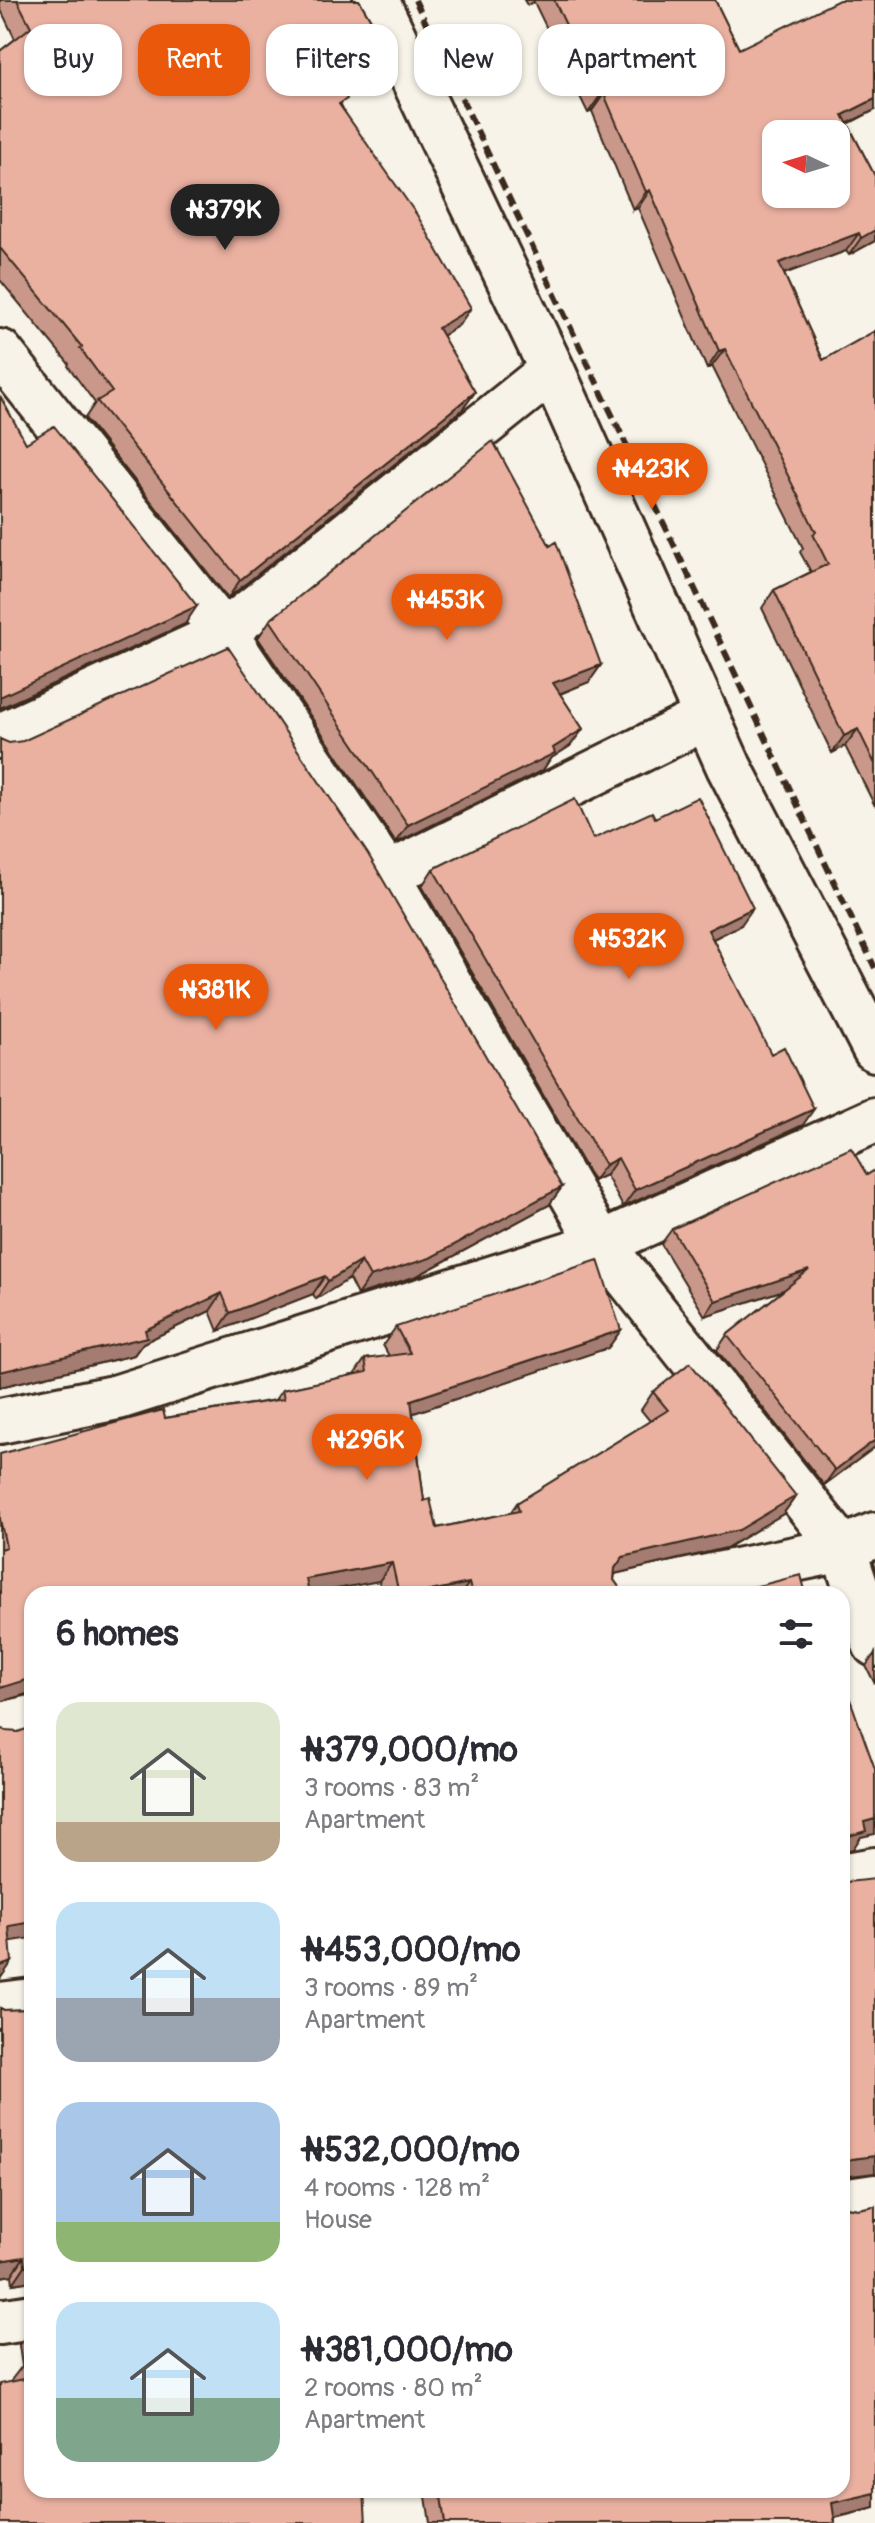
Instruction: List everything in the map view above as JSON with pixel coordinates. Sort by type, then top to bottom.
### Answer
[{"type":"street","points":[[376,0],[552,370],[729,767],[875,1049]]},
{"type":"street","points":[[0,352],[224,633],[387,875],[601,1244],[859,1542],[875,1644]]},
{"type":"street","points":[[0,736],[224,633],[552,370]]},
{"type":"street","points":[[387,875],[707,717]]},
{"type":"street","points":[[0,1421],[118,1397],[601,1244],[875,1120]]},
{"type":"street","points":[[662,1586],[859,1542]]},
{"type":"street","points":[[0,1725],[24,1720]]},
{"type":"street","points":[[850,1875],[875,1870]]},
{"type":"street","points":[[0,2005],[24,2002]]},
{"type":"street","points":[[850,2201],[875,2197]]},
{"type":"street","points":[[0,2322],[24,2318]]},
{"type":"building","points":[[17,0],[359,0],[372,22],[266,24],[266,96],[345,96],[347,99],[339,104],[417,215],[471,308],[438,328],[475,392],[240,580],[97,401],[112,392],[82,347],[0,248],[0,51],[24,32],[24,96],[122,96],[122,24],[29,24]]},
{"type":"building","points":[[554,0],[715,0],[739,49],[839,0],[875,0],[875,99],[843,115],[846,120],[762,120],[762,208],[850,208],[850,128],[875,176],[875,230],[861,238],[859,233],[779,263],[823,360],[875,331],[875,764],[858,729],[844,736],[774,590],[828,564],[813,534],[816,532],[725,349],[719,351],[650,190],[646,192],[605,96],[725,96],[725,24],[566,24]]},
{"type":"building","points":[[0,396],[26,443],[54,426],[197,606],[0,697]]},
{"type":"building","points":[[493,441],[550,546],[556,542],[601,665],[553,683],[583,729],[553,748],[555,753],[408,825],[270,620]]},
{"type":"building","points":[[228,647],[368,854],[562,1187],[430,1258],[370,1277],[361,1261],[328,1281],[325,1276],[230,1313],[222,1293],[145,1330],[147,1337],[0,1372],[0,739],[9,743],[23,741]]},
{"type":"building","points":[[698,797],[753,908],[708,930],[771,1054],[784,1047],[814,1109],[635,1190],[618,1158],[605,1165],[433,869],[575,799],[593,839],[652,812],[655,818]]},
{"type":"building","points":[[851,1148],[867,1175],[875,1170],[875,1440],[835,1470],[727,1335],[809,1270],[715,1301],[672,1229]]},
{"type":"building","points":[[598,1260],[621,1330],[411,1400],[424,1501],[430,1499],[437,1528],[519,1511],[517,1503],[668,1410],[653,1392],[690,1363],[796,1496],[739,1530],[623,1557],[615,1568],[614,1580],[618,1586],[470,1586],[469,1583],[397,1586],[392,1563],[306,1579],[307,1586],[24,1586],[24,1680],[0,1688],[0,1549],[6,1547],[0,1519],[0,1454],[163,1410],[165,1418],[284,1399],[282,1390],[367,1372],[365,1359],[410,1353],[396,1327]]},
{"type":"building","points":[[801,1575],[804,1586],[758,1586]]},
{"type":"building","points":[[850,1699],[875,1769],[875,1819],[864,1822],[866,1831],[850,1836]]},
{"type":"building","points":[[0,1728],[18,1732],[24,1730],[24,1923],[9,1926],[12,1962],[0,1966]]},
{"type":"building","points":[[875,1879],[875,2156],[851,2159],[850,1882]]},
{"type":"building","points":[[0,2008],[24,2009],[24,2257],[0,2261]]},
{"type":"building","points":[[875,2206],[875,2493],[832,2503],[835,2523],[445,2523],[441,2498],[850,2498],[850,2208]]},
{"type":"building","points":[[24,2379],[24,2498],[364,2498],[366,2523],[0,2523],[0,2384]]},
{"type":"railway","points":[[415,0],[875,968]]}]
